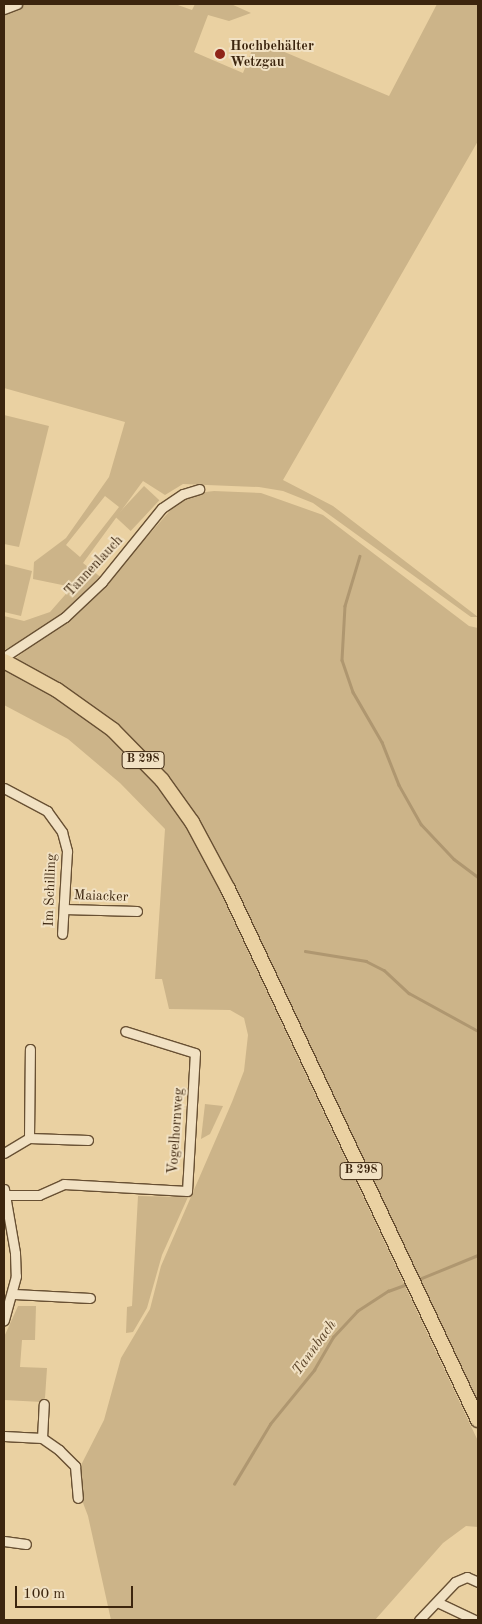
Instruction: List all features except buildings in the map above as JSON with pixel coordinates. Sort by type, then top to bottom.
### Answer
[{"type":"main road","name":"B 298","points":[[4,659],[42,681],[98,718],[150,766],[192,822],[243,923],[478,1420]]},
{"type":"street","points":[[4,9],[17,4]]},
{"type":"street","name":"Tannenlauch","points":[[4,659],[65,617],[102,582],[162,508],[183,494],[199,489]]},
{"type":"street","name":"Im Schilling","points":[[4,788],[47,811],[62,832],[67,852],[62,934]]},
{"type":"street","name":"Maiacker","points":[[64,909],[137,911]]},
{"type":"street","name":"Vogelhornweg","points":[[4,1192],[39,1195],[64,1184],[186,1191],[196,1053],[125,1031]]},
{"type":"street","points":[[29,1138],[30,1049]]},
{"type":"street","points":[[4,1153],[29,1138],[88,1140]]},
{"type":"street","points":[[4,1192],[15,1254],[14,1294],[4,1320]]},
{"type":"street","points":[[14,1294],[90,1298]]},
{"type":"street","points":[[42,1438],[44,1404]]},
{"type":"street","points":[[4,1436],[42,1438],[75,1466],[78,1498]]},
{"type":"street","points":[[4,1541],[26,1544]]},
{"type":"street","points":[[419,1620],[456,1582],[467,1577],[478,1582]]},
{"type":"street","points":[[437,1602],[475,1620]]},
{"type":"shaded area","points":[[27,4],[175,4],[192,10],[195,4],[231,4],[251,13],[229,21],[208,15],[194,52],[243,73],[256,40],[389,96],[437,4],[478,4],[478,141],[283,480],[333,506],[478,617],[471,617],[313,503],[283,491],[259,487],[183,484],[165,495],[143,481],[83,563],[103,579],[82,600],[38,633],[4,650],[4,616],[24,621],[50,612],[72,587],[33,579],[34,562],[66,538],[109,477],[125,422],[4,388],[4,13]],"holes":[[[105,496],[119,507],[80,557],[66,545]]]},
{"type":"shaded area","points":[[4,415],[49,426],[19,547],[4,544]]},
{"type":"shaded area","points":[[144,486],[159,500],[131,531],[115,517]]},
{"type":"shaded area","points":[[214,491],[261,493],[323,515],[469,626],[478,628],[478,1401],[233,890],[164,773],[101,713],[16,658],[96,595],[175,505],[197,493]]},
{"type":"shaded area","points":[[4,564],[32,571],[21,616],[4,612]]},
{"type":"shaded area","points":[[4,666],[48,692],[112,738],[157,784],[179,812],[219,882],[228,909],[478,1441],[478,1527],[466,1526],[443,1543],[375,1620],[111,1620],[88,1516],[80,1495],[79,1469],[104,1420],[121,1358],[150,1309],[161,1266],[232,1102],[244,1071],[248,1035],[244,1018],[230,1010],[169,1009],[162,979],[155,979],[165,829],[120,783],[68,739],[4,705]]},
{"type":"shaded area","points":[[205,1104],[223,1106],[210,1134],[201,1139]]},
{"type":"shaded area","points":[[138,1196],[188,1197],[162,1255],[147,1308],[133,1332],[126,1333],[127,1307],[132,1306]]},
{"type":"shaded area","points":[[18,1306],[36,1306],[35,1340],[22,1340],[20,1367],[47,1368],[45,1398],[42,1402],[4,1400],[4,1337]]},
{"type":"waterway","points":[[360,556],[345,606],[342,660],[353,692],[382,742],[399,785],[421,824],[454,859],[478,877]]},
{"type":"waterway","points":[[305,951],[366,961],[384,970],[409,993],[478,1031]]},
{"type":"waterway","name":"Tannbach","points":[[417,1280],[478,1255]]},
{"type":"waterway","name":"Tannbach","points":[[234,1484],[270,1424],[314,1370],[333,1337],[357,1311],[388,1291],[407,1284]]},
{"type":"place","name":"Hochbehälter Wetzgau","points":[[220,54]]}]
